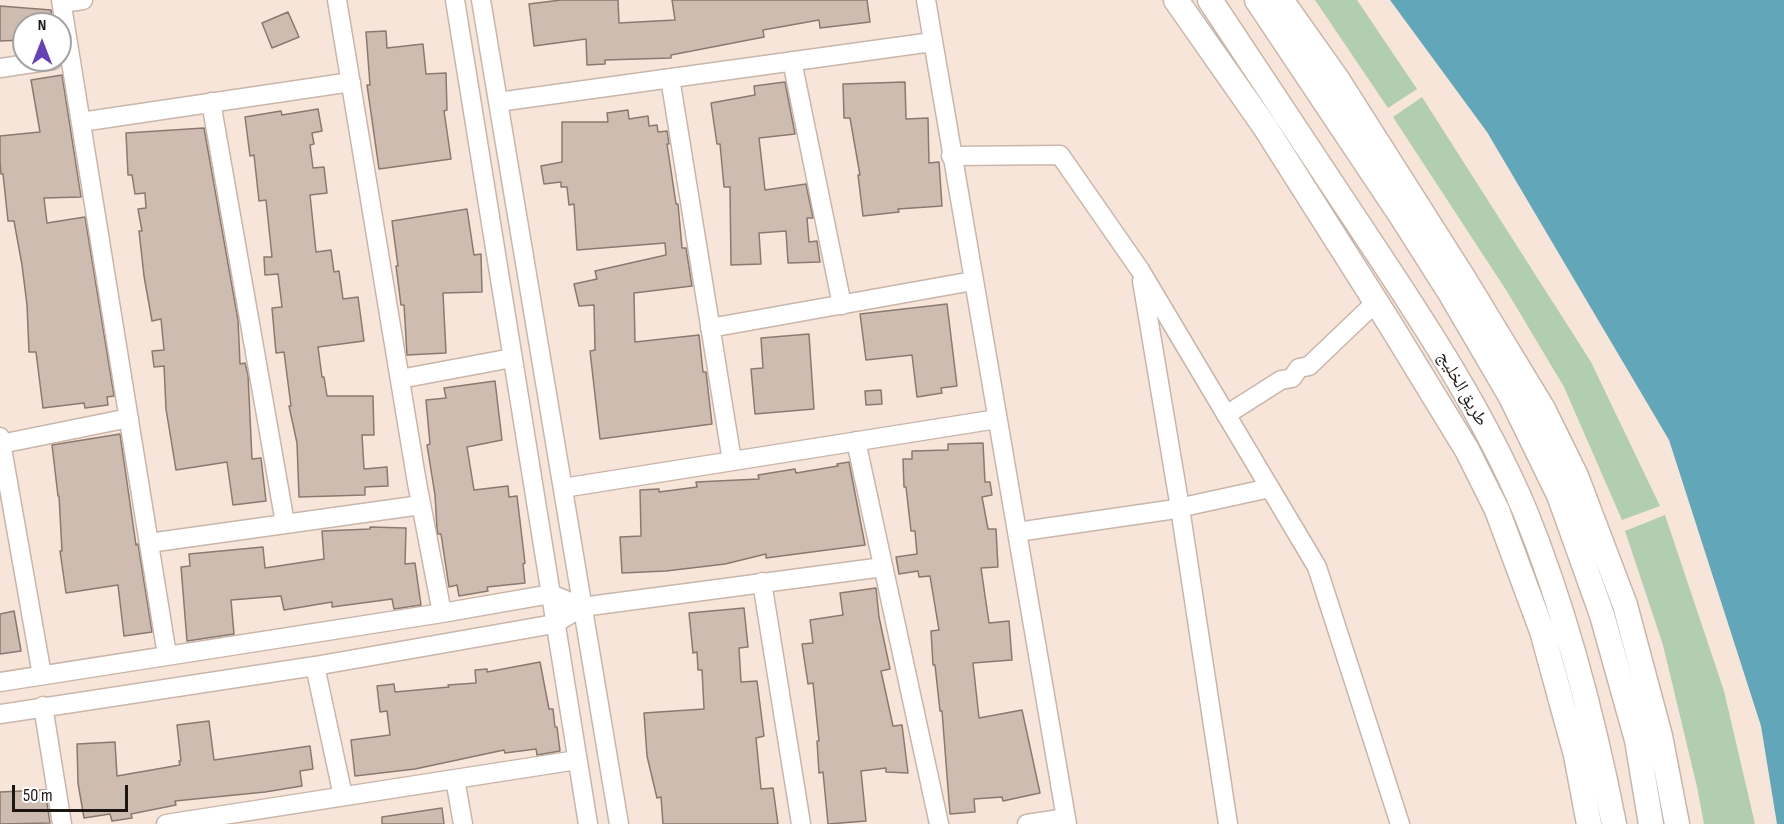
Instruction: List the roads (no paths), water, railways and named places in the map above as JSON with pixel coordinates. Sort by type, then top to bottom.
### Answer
[{"type":"main road","points":[[1176,0],[1265,127],[1467,450],[1497,510],[1542,631],[1576,755],[1589,824]]},
{"type":"main road","name":"طريق الخليج","points":[[1257,0],[1449,291],[1511,397],[1559,495],[1602,615],[1637,740],[1651,824]]},
{"type":"main road","points":[[1281,0],[1336,79],[1464,279],[1543,409],[1576,476],[1624,605],[1660,736],[1677,824]]},
{"type":"main road","name":"طريق الخليج","points":[[1209,3],[1415,309],[1478,415],[1524,511],[1568,631],[1598,741],[1614,824]]},
{"type":"street","points":[[61,1],[83,0]]},
{"type":"street","points":[[337,0],[421,505],[442,613]]},
{"type":"street","points":[[455,0],[588,824]]},
{"type":"street","points":[[481,0],[619,824]]},
{"type":"street","points":[[926,0],[1066,821],[1027,824]]},
{"type":"street","points":[[498,102],[932,42]]},
{"type":"street","points":[[792,62],[842,305]]},
{"type":"street","points":[[65,72],[81,122],[167,655]]},
{"type":"street","points":[[670,78],[732,461]]},
{"type":"street","points":[[81,122],[351,82]]},
{"type":"street","points":[[211,102],[285,523]]},
{"type":"street","points":[[951,156],[1059,155],[1140,270],[1317,567],[1400,824]]},
{"type":"street","points":[[1140,270],[1180,508],[1228,824]]},
{"type":"street","points":[[710,328],[973,281]]},
{"type":"street","points":[[1226,415],[1281,381],[1292,378],[1299,368],[1309,366],[1376,302]]},
{"type":"street","points":[[400,380],[512,358]]},
{"type":"street","points":[[42,675],[0,440],[129,418]]},
{"type":"street","points":[[563,488],[997,419]]},
{"type":"street","points":[[855,441],[939,824]]},
{"type":"street","points":[[1017,532],[1180,508],[1270,488]]},
{"type":"street","points":[[149,543],[421,505]]},
{"type":"street","points":[[0,714],[315,666],[554,624],[582,607],[883,567]]},
{"type":"street","points":[[762,582],[801,824]]},
{"type":"street","points":[[0,682],[550,594],[582,607]]},
{"type":"street","points":[[315,666],[343,796]]},
{"type":"street","points":[[43,706],[62,824]]},
{"type":"street","points":[[166,824],[577,760]]},
{"type":"street","points":[[455,779],[463,824]]},
{"type":"water","points":[[1390,0],[1784,0],[1784,824],[1777,824],[1761,726],[1669,440],[1487,132]]}]
